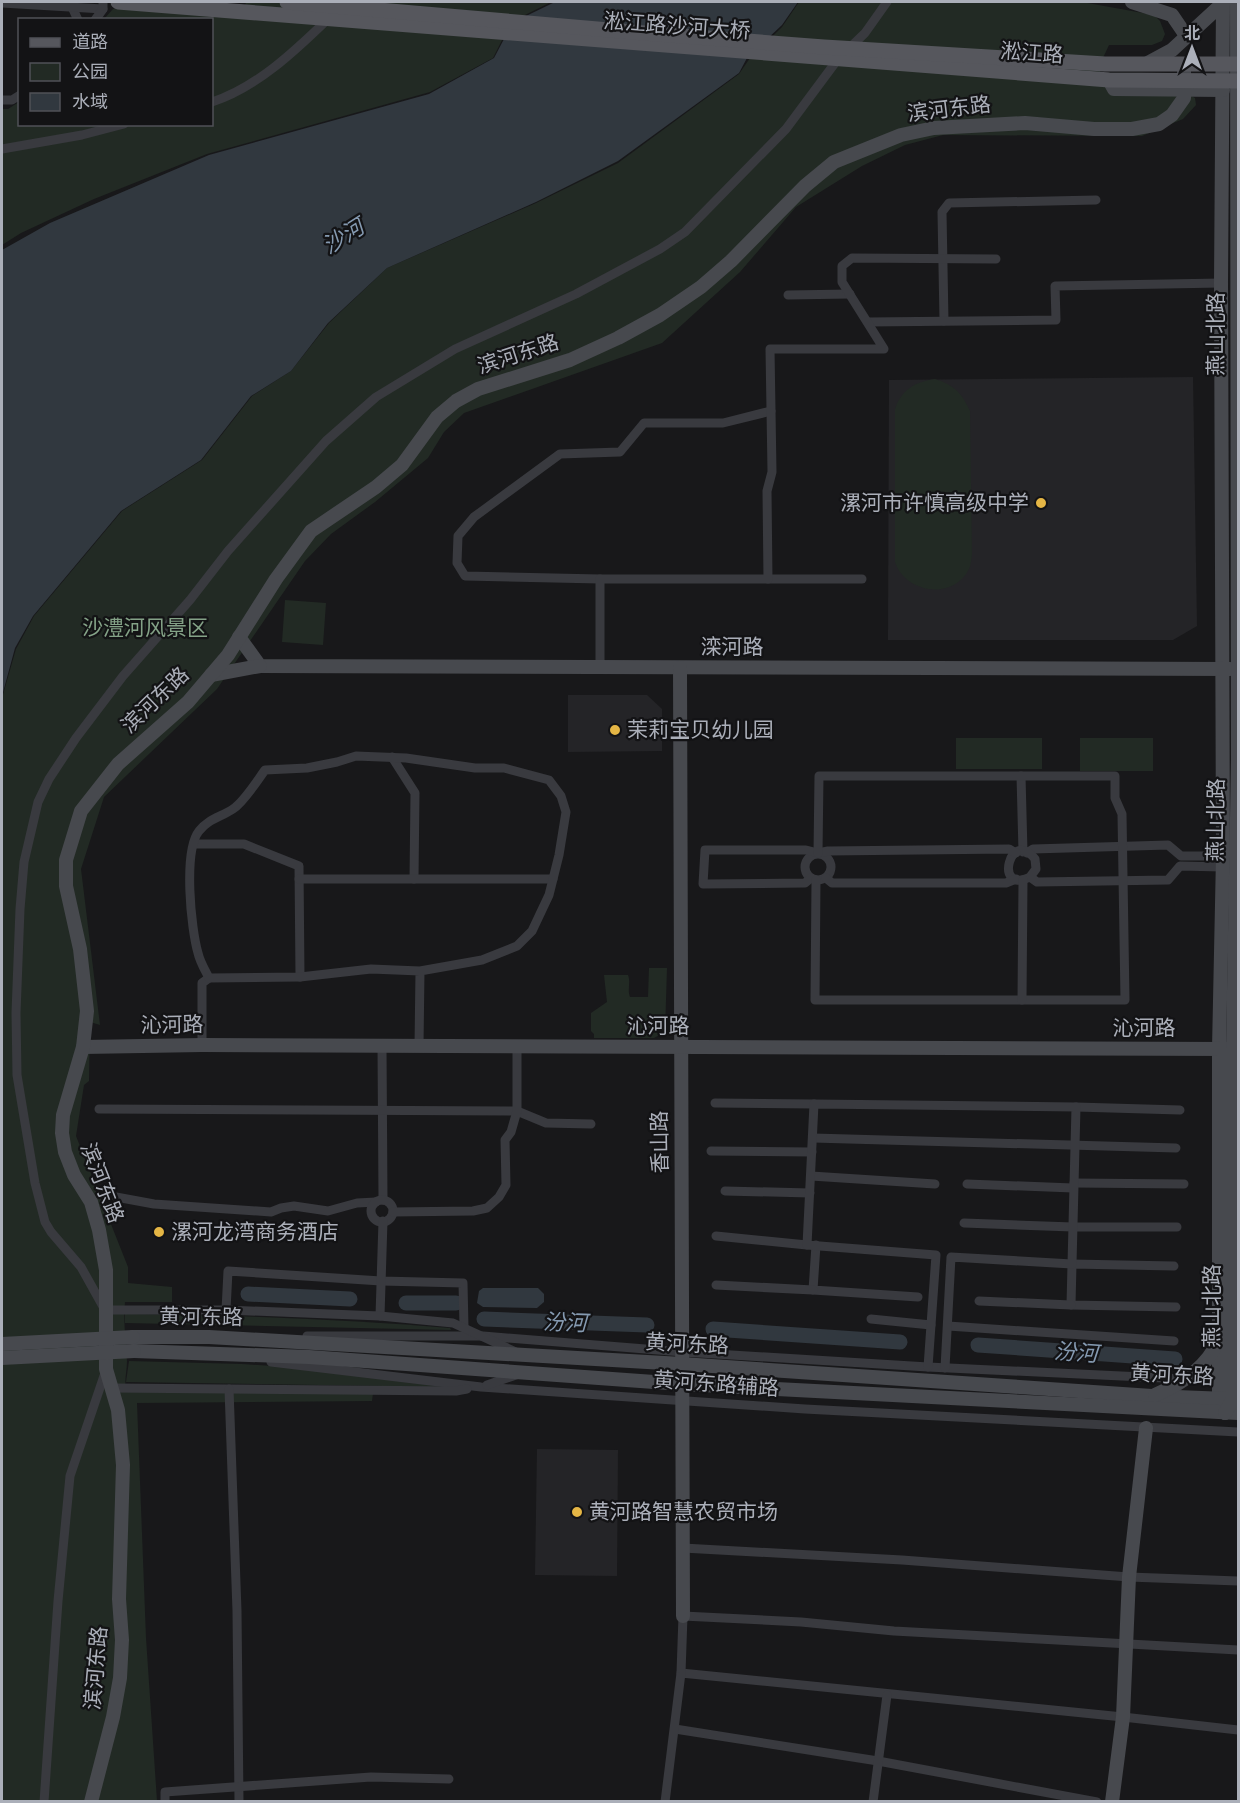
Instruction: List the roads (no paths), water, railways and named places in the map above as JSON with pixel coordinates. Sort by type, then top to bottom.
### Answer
[{"type":"main road","points":[[118,2],[329,18],[420,20]]},
{"type":"main road","points":[[287,2],[358,4],[420,20]]},
{"type":"main road","name":"淞江路沙河大桥","points":[[420,20],[833,53]]},
{"type":"main road","name":"淞江路","points":[[833,53],[1105,64],[1233,64]]},
{"type":"main road","name":"淞江路","points":[[833,53],[1109,80],[1184,85],[1231,83]]},
{"type":"street","points":[[525,1356],[453,1323],[380,1316],[226,1310],[105,1310],[81,1267],[45,1222],[35,1183],[17,1075],[15,1014],[20,909],[24,862],[38,802],[49,779],[76,738],[123,676],[190,600],[228,551],[326,441],[376,397],[455,349],[576,294],[660,249],[685,232],[786,129],[833,53],[865,33],[888,2]]},
{"type":"street","points":[[1132,2],[1172,15],[1187,37]]},
{"type":"street","points":[[1146,64],[1172,50],[1232,2]]},
{"type":"street","name":"燕山北路","points":[[1231,1340],[1222,861],[1221,283],[1233,64],[1232,2]]},
{"type":"street","points":[[2,3],[103,5]]},
{"type":"street","points":[[213,102],[228,97],[263,75],[329,18]]},
{"type":"street","name":"滨河东路","points":[[92,1802],[114,1717],[120,1678],[122,1640],[119,1599],[123,1464],[118,1410],[106,1369],[106,1270],[99,1230],[91,1202],[65,1152],[62,1133],[63,1115],[83,1047],[87,1011],[80,949],[66,886],[66,860],[81,811],[118,764],[188,702],[211,675],[239,638],[283,569],[311,531],[375,487],[402,465],[437,417],[456,401],[478,389],[570,360],[660,315],[701,287],[731,261],[804,186],[834,162],[901,135],[934,128],[1024,123],[1094,129],[1132,129],[1159,124],[1172,115],[1184,98],[1184,64]]},
{"type":"street","name":"燕山北路","points":[[1231,83],[1238,273],[1238,669],[1226,1049],[1236,1127],[1230,1399],[1232,1413]]},
{"type":"street","points":[[2,100],[12,100],[18,96]]},
{"type":"street","points":[[2,148],[82,135],[116,126]]},
{"type":"street","points":[[944,321],[942,212],[949,202],[1096,200]]},
{"type":"street","points":[[768,579],[767,491],[772,472],[770,349],[884,349],[842,282],[842,266],[852,258],[996,259]]},
{"type":"street","points":[[867,322],[1056,320],[1055,286],[1221,283]]},
{"type":"street","points":[[788,295],[850,294]]},
{"type":"street","points":[[1221,394],[1238,394]]},
{"type":"street","points":[[771,411],[723,423],[644,423],[620,452],[560,454],[474,517],[458,536],[457,563],[465,576],[600,579],[862,579]]},
{"type":"street","points":[[600,579],[600,667]]},
{"type":"street","points":[[239,638],[260,666]]},
{"type":"street","name":"滦河路","points":[[211,675],[260,666],[1238,669]]},
{"type":"street","name":"香山路","points":[[680,668],[683,1616]]},
{"type":"street","points":[[202,1045],[202,983],[209,978],[300,978],[370,969],[420,971],[482,960],[517,946],[532,931],[554,879],[566,812],[561,796],[549,780],[504,768],[475,768],[392,757],[356,756],[307,768],[265,770],[235,809],[209,821],[197,833],[194,844],[189,884],[192,925],[198,955],[209,978]]},
{"type":"street","points":[[392,757],[415,793],[414,879]]},
{"type":"street","points":[[818,853],[819,776],[1115,776],[1115,798],[1122,814],[1125,1000],[815,1000],[818,879]]},
{"type":"street","points":[[1021,776],[1022,852]]},
{"type":"street","points":[[194,844],[244,844],[299,867],[300,978]]},
{"type":"street","points":[[1168,845],[1181,856],[1222,861],[1180,866],[1168,880],[1037,882],[1012,876],[1007,868],[1010,858],[1034,849],[1123,846],[1168,845]]},
{"type":"street","points":[[1009,849],[1022,852],[1035,859],[1034,874],[1006,883],[832,884],[807,875],[804,864],[810,855],[828,851],[1009,849]]},
{"type":"street","points":[[705,850],[806,850],[818,853],[825,855],[831,863],[831,868],[818,879],[805,884],[704,884],[705,850]]},
{"type":"street","points":[[299,879],[554,879]]},
{"type":"street","points":[[1022,1000],[1023,879]]},
{"type":"street","points":[[419,1046],[420,971]]},
{"type":"street","name":"沁河路","points":[[83,1047],[202,1045],[1226,1049]]},
{"type":"street","points":[[382,1046],[379,1201],[372,1207],[372,1214],[376,1220],[383,1221],[389,1219],[393,1212]]},
{"type":"street","points":[[393,1212],[473,1211],[487,1208],[499,1197],[506,1185],[505,1140],[511,1132],[517,1111],[517,1047]]},
{"type":"street","points":[[715,1103],[1180,1110]]},
{"type":"street","points":[[813,1290],[810,1193],[814,1104]]},
{"type":"street","points":[[1071,1305],[1076,1107]]},
{"type":"street","points":[[99,1109],[517,1111],[546,1123],[591,1124]]},
{"type":"street","points":[[813,1138],[1176,1148]]},
{"type":"street","points":[[711,1151],[812,1152]]},
{"type":"street","points":[[811,1176],[935,1184]]},
{"type":"street","points":[[967,1184],[1184,1184]]},
{"type":"street","points":[[725,1191],[810,1193]]},
{"type":"street","points":[[116,1197],[154,1204],[271,1212],[294,1206],[328,1211],[357,1203],[379,1201],[389,1203],[393,1212]]},
{"type":"street","points":[[380,1316],[383,1221]]},
{"type":"street","points":[[964,1223],[1073,1227],[1177,1227]]},
{"type":"street","points":[[716,1236],[936,1255],[928,1367]]},
{"type":"street","points":[[945,1368],[951,1257],[1072,1264],[1174,1266]]},
{"type":"street","points":[[226,1310],[228,1272],[381,1281],[463,1283],[464,1327]]},
{"type":"street","points":[[716,1285],[918,1297]]},
{"type":"street","points":[[979,1301],[1176,1307]]},
{"type":"street","points":[[871,1320],[931,1325]]},
{"type":"street","points":[[948,1326],[1174,1341]]},
{"type":"street","name":"黄河东路辅路","points":[[209,1337],[483,1336],[683,1358],[1185,1379]]},
{"type":"street","name":"黄河东路","points":[[133,1344],[209,1337],[525,1356],[683,1358],[1152,1396],[1230,1399]]},
{"type":"street","points":[[1152,1396],[1168,1390],[1200,1369],[1214,1353],[1231,1340]]},
{"type":"street","points":[[2,1344],[133,1344]]},
{"type":"street","points":[[2,1358],[133,1344]]},
{"type":"street","name":"黄河东路","points":[[133,1344],[206,1354],[309,1357],[682,1384],[1232,1413]]},
{"type":"street","name":"黄河东路辅路","points":[[206,1354],[481,1387],[805,1409],[1239,1432]]},
{"type":"street","points":[[44,1802],[58,1600],[70,1476],[106,1369]]},
{"type":"street","points":[[113,1388],[456,1391],[481,1387],[525,1372]]},
{"type":"street","points":[[229,1389],[236,1599],[239,1802]]},
{"type":"street","points":[[1225,1431],[1232,1413]]},
{"type":"street","points":[[1112,1802],[1123,1717],[1129,1577],[1146,1428]]},
{"type":"street","points":[[683,1548],[903,1560],[1129,1577],[1239,1581]]},
{"type":"street","points":[[665,1802],[681,1673],[683,1616],[801,1622],[894,1631],[1239,1650]]},
{"type":"street","points":[[681,1673],[1239,1730]]},
{"type":"street","points":[[873,1802],[887,1695]]},
{"type":"street","points":[[675,1729],[879,1761],[1097,1802]]},
{"type":"street","points":[[165,1802],[165,1792],[239,1785],[371,1778],[449,1779]]},
{"type":"water","name":"沙河","points":[[555,2],[798,2],[782,25],[747,58],[739,73],[618,161],[536,202],[387,268],[328,323],[291,371],[251,396],[201,460],[121,511],[33,616],[15,648],[2,696],[2,250],[50,223],[209,155],[429,94],[494,58],[504,39],[526,16]]},
{"type":"water","points":[[483,1288],[538,1288],[544,1294],[544,1302],[537,1308],[483,1307],[477,1303],[479,1291]]},
{"type":"waterway","name":"汾河","points":[[248,1294],[350,1299]]},
{"type":"waterway","name":"汾河","points":[[406,1303],[456,1303]]},
{"type":"waterway","name":"汾河","points":[[484,1319],[647,1325]]},
{"type":"waterway","name":"汾河","points":[[713,1329],[900,1342]]},
{"type":"waterway","name":"汾河","points":[[978,1345],[1175,1359]]},
{"type":"place","name":"漯河市许慎高级中学","points":[[1041,503]]},
{"type":"place","name":"茉莉宝贝幼儿园","points":[[615,730]]},
{"type":"place","name":"漯河龙湾商务酒店","points":[[159,1232]]},
{"type":"place","name":"黄河路智慧农贸市场","points":[[577,1512]]},
{"type":"park label","name":"沙澧河风景区","points":[[145,628]]}]
